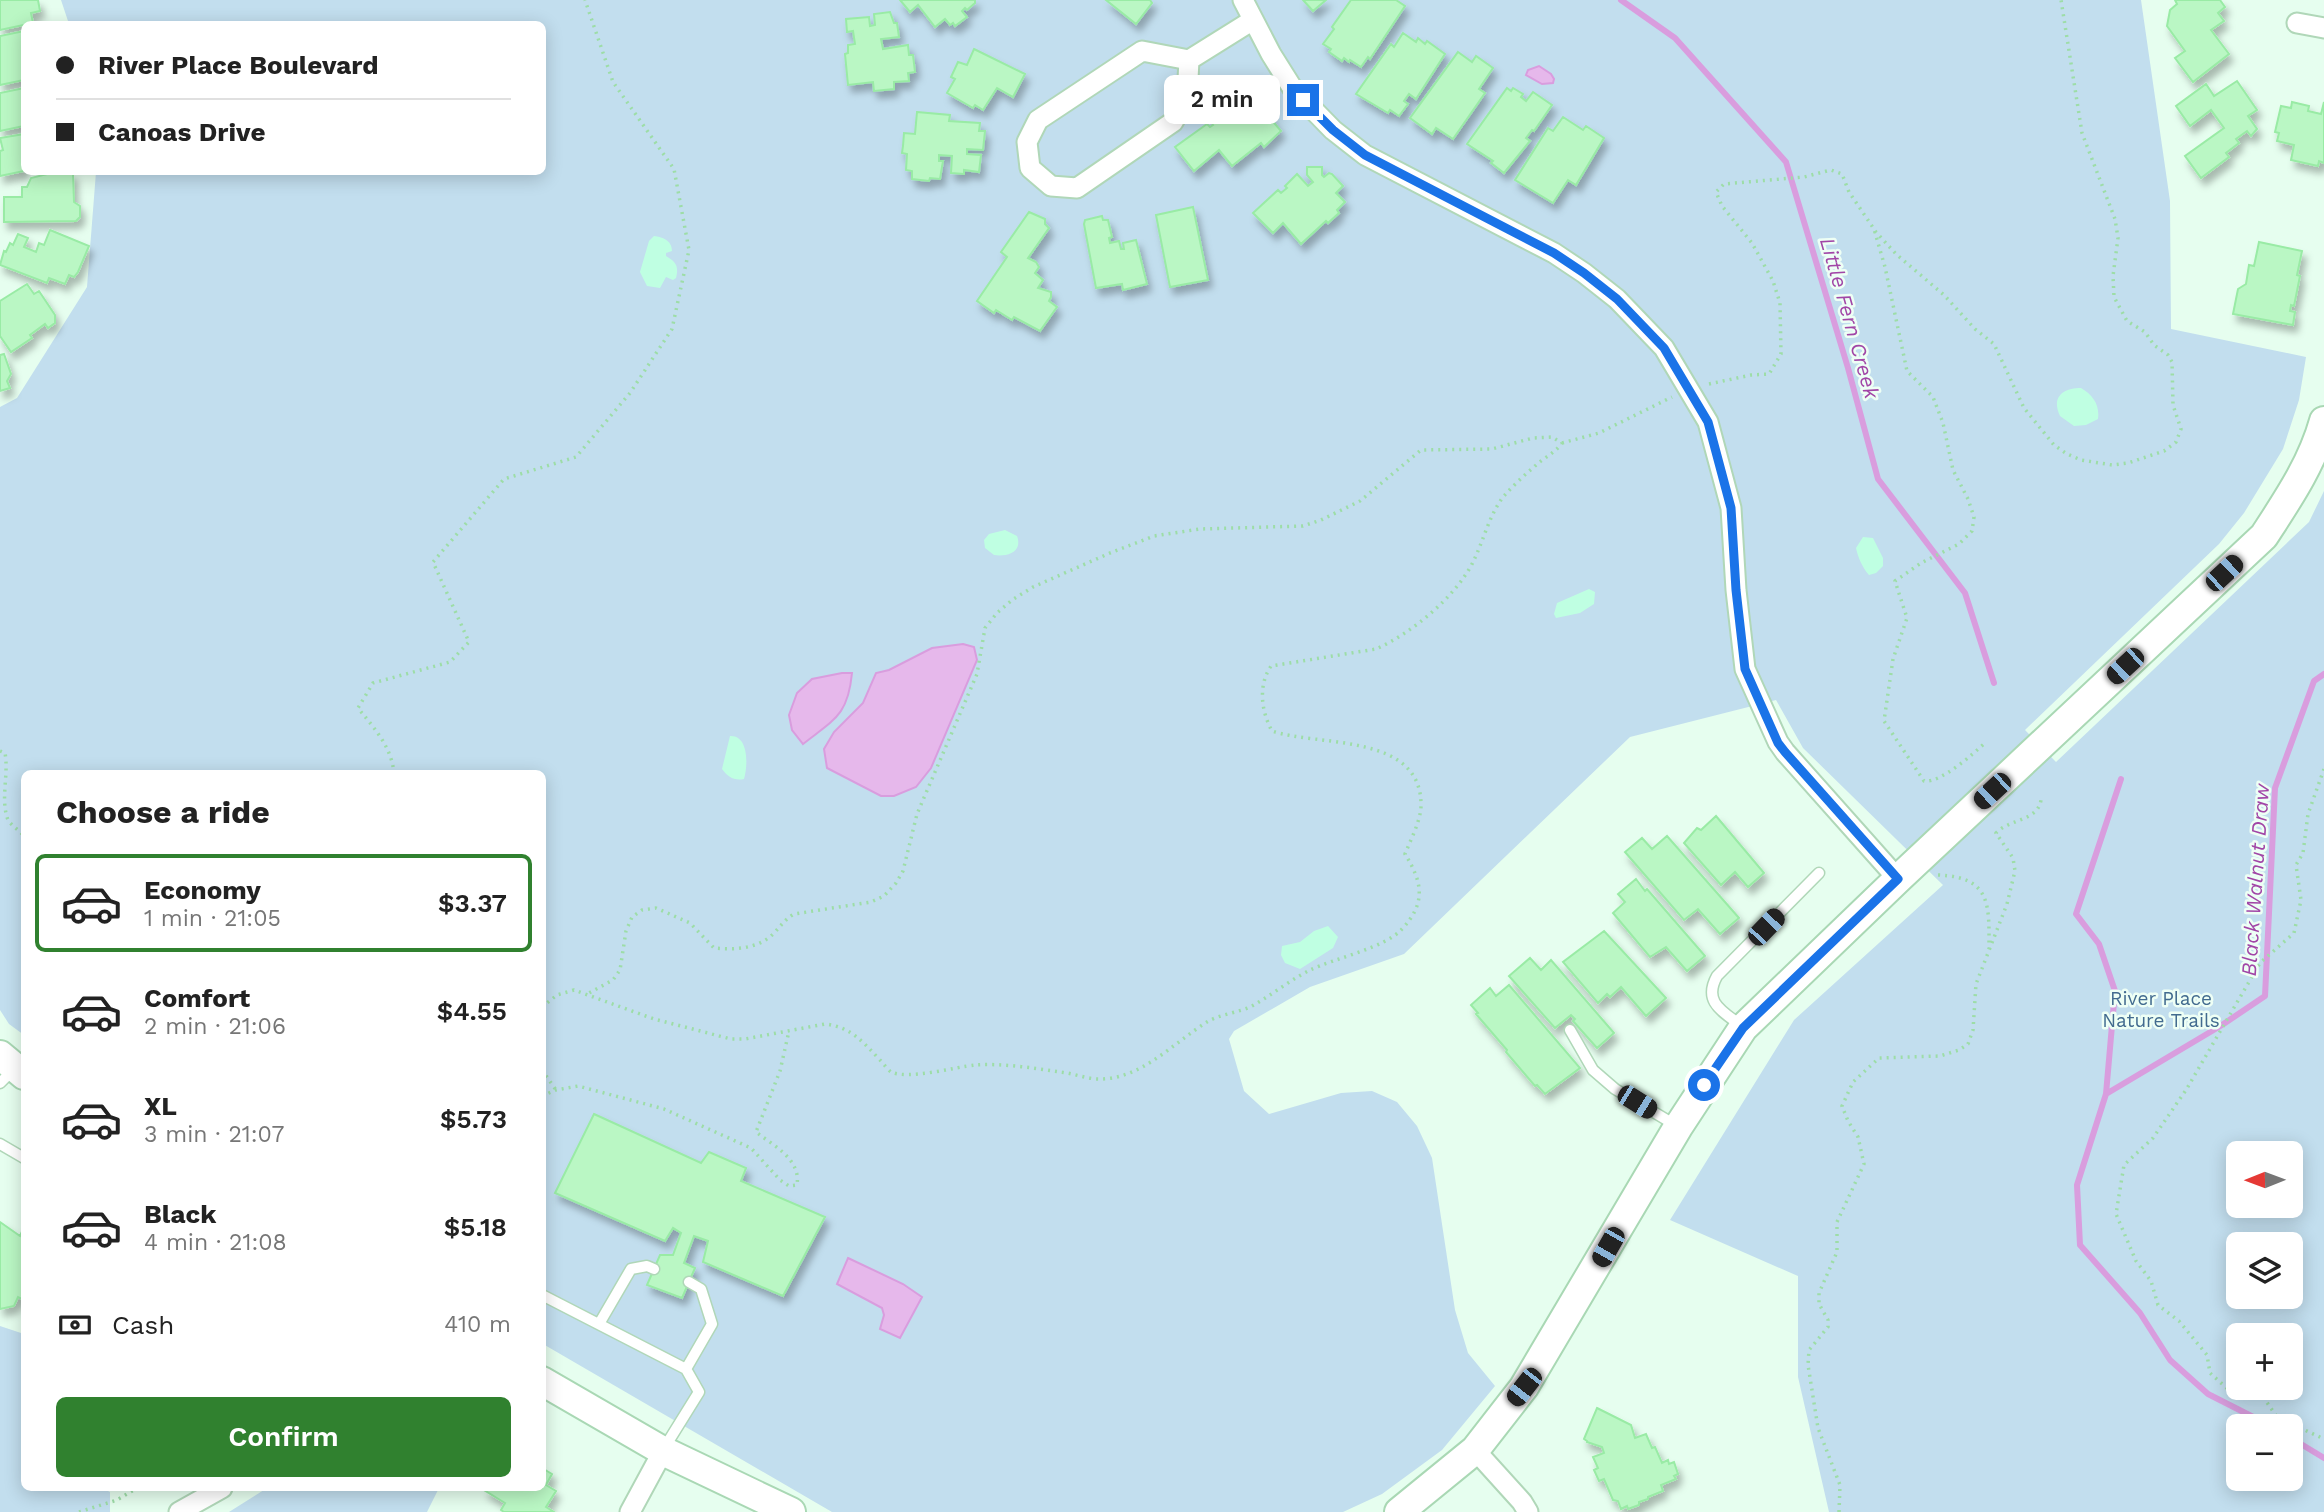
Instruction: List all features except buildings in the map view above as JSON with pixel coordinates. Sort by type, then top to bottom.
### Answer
[{"type":"street","points":[[1243,0],[1293,89],[1333,130],[1365,155],[1406,178],[1554,253],[1617,299],[1664,348],[1708,422],[1731,508],[1736,590],[1745,669],[1778,743],[1904,874]]},
{"type":"street","points":[[1189,60],[1187,98],[1174,122],[1120,159],[1077,188],[1051,186],[1030,168],[1027,142],[1038,120],[1092,82],[1142,51],[1189,60],[1253,20]]},
{"type":"street","points":[[2297,23],[2324,28]]},
{"type":"street","points":[[1399,1512],[1475,1450],[1524,1387],[1552,1344],[1678,1127],[1743,1028],[2264,536],[2301,480],[2324,421]]},
{"type":"street","points":[[546,1383],[663,1451],[791,1512]]},
{"type":"street","points":[[1475,1450],[1528,1512]]},
{"type":"street","points":[[630,1512],[663,1451]]},
{"type":"street","points":[[179,1512],[217,1491]]},
{"type":"lane","points":[[1743,1028],[1717,1007],[1712,998],[1713,983],[1819,873]]},
{"type":"lane","points":[[1570,1030],[1593,1070],[1615,1089],[1678,1127]]},
{"type":"lane","points":[[0,1144],[21,1156]]},
{"type":"lane","points":[[599,1324],[631,1269],[647,1266],[654,1269]]},
{"type":"lane","points":[[686,1369],[712,1324],[701,1289],[689,1282]]},
{"type":"lane","points":[[546,1297],[686,1369],[699,1392],[663,1451]]},
{"type":"path","points":[[394,770],[393,757],[378,732],[358,708],[373,683],[450,662],[469,642],[433,562],[504,479],[576,457],[630,393],[672,329],[689,250],[674,169],[613,82],[585,0]]},
{"type":"path","points":[[1709,384],[1769,374],[1781,354],[1780,303],[1773,281],[1752,243],[1722,206],[1716,192],[1724,184],[1804,177],[1831,170],[1842,174],[1849,191],[1874,229],[1896,254],[1944,295],[1975,329],[1994,344],[2024,408],[2054,445],[2081,460],[2112,465],[2128,463],[2164,451],[2176,442],[2181,429],[2173,405],[2172,362],[2145,332],[2127,321],[2114,297],[2113,275],[2118,238],[2115,219],[2082,133],[2062,0]]},
{"type":"path","points":[[1874,229],[1888,277],[1908,370],[1933,397],[1943,423],[1954,470],[1974,517],[1972,531],[1959,544],[1921,563],[1895,581],[1907,618],[1893,659],[1884,721],[1890,734],[1924,780],[1932,782],[1986,742]]},
{"type":"path","points":[[546,1004],[557,995],[574,990],[721,1038],[746,1039],[825,1024],[837,1025],[854,1032],[891,1072],[909,1074],[978,1065],[1061,1072],[1095,1079],[1118,1077],[1141,1068],[1210,1019],[1251,1007],[1308,971],[1343,956],[1375,947],[1400,932],[1417,909],[1420,892],[1417,872],[1405,853],[1421,808],[1415,779],[1404,765],[1380,751],[1323,739],[1298,738],[1272,731],[1263,704],[1265,675],[1272,666],[1376,649],[1389,643],[1454,591],[1466,576],[1488,523],[1502,499],[1534,467],[1562,443],[1599,433],[1674,397]]},
{"type":"path","points":[[589,993],[613,980],[620,970],[626,931],[632,917],[642,910],[656,908],[674,914],[690,923],[714,948],[727,950],[764,941],[784,920],[794,914],[871,902],[884,896],[903,871],[918,814],[977,674],[985,628],[1004,606],[1033,587],[1154,536],[1200,528],[1303,526],[1321,520],[1360,501],[1421,450],[1492,449],[1533,438],[1552,437],[1562,443]]},
{"type":"path","points":[[0,751],[5,754],[8,768],[2,791],[8,820],[21,833]]},
{"type":"path","points":[[2324,769],[2308,814],[2303,853],[2296,865],[2301,900],[2294,933],[2260,963],[2186,1090],[2153,1138],[2123,1165],[2116,1214],[2136,1261],[2151,1281],[2158,1305],[2179,1321],[2207,1355],[2210,1373],[2230,1391],[2259,1391],[2277,1417],[2324,1439]]},
{"type":"path","points":[[1839,1512],[1840,1485],[1818,1429],[1808,1365],[1810,1350],[1828,1327],[1828,1320],[1819,1304],[1818,1293],[1837,1252],[1838,1222],[1864,1164],[1858,1137],[1847,1121],[1842,1106],[1853,1082],[1879,1058],[1940,1056],[1968,1044],[1973,1030],[1976,984],[2007,904],[2015,871],[2013,858],[1996,833],[2003,825],[2031,816],[2040,807],[2041,800]]},
{"type":"path","points":[[1904,874],[1968,879],[1978,887],[1989,908],[1989,952]]},
{"type":"path","points":[[546,1094],[578,1086],[664,1109],[751,1148],[780,1180],[789,1186],[797,1185],[798,1177],[794,1164],[756,1132],[780,1071],[789,1031]]},
{"type":"path","points":[[546,1076],[556,1090]]},
{"type":"path","points":[[79,1512],[117,1500],[132,1491]]},
{"type":"green space","name":"River Place Nature Trails","points":[[61,0],[2141,0],[2170,201],[2171,329],[2306,357],[2299,400],[2283,449],[2244,513],[2219,544],[2025,730],[2056,762],[2309,522],[2324,491],[2324,1512],[1829,1512],[1798,1377],[1798,1276],[1670,1220],[1794,1020],[1943,885],[1803,748],[1776,700],[1630,737],[1404,954],[1310,987],[1234,1031],[1229,1039],[1244,1091],[1269,1114],[1341,1093],[1372,1091],[1397,1102],[1417,1126],[1432,1158],[1455,1310],[1468,1353],[1495,1386],[1442,1450],[1382,1494],[1343,1512],[832,1512],[546,1346],[546,770],[21,770],[21,1033],[9,1024],[0,1010],[0,407],[17,398],[87,287],[96,175],[546,175],[546,21],[68,21]]},
{"type":"green space","points":[[0,1326],[21,1333],[21,1491],[108,1491],[110,1512],[0,1512]]},
{"type":"green space","points":[[262,1491],[438,1491],[427,1512],[229,1512]]},
{"type":"sand","points":[[654,236],[663,238],[670,244],[672,251],[666,253],[666,256],[677,267],[676,278],[673,280],[666,277],[660,288],[647,286],[640,272],[649,241]]},
{"type":"sand","points":[[2081,388],[2095,401],[2098,419],[2086,425],[2074,426],[2060,416],[2057,404],[2064,392]]},
{"type":"sand","points":[[1005,530],[1017,536],[1018,546],[1009,554],[994,555],[985,548],[984,540],[989,534]]},
{"type":"sand","points":[[1863,537],[1873,538],[1883,558],[1883,566],[1876,573],[1869,575],[1856,548]]},
{"type":"sand","points":[[1589,589],[1595,592],[1594,604],[1580,613],[1556,618],[1554,614],[1557,603]]},
{"type":"sand","points":[[730,736],[741,740],[746,752],[744,779],[732,778],[722,769]]},
{"type":"sand","points":[[1328,926],[1338,937],[1333,948],[1300,969],[1285,963],[1281,955],[1282,946],[1300,942],[1314,931]]},
{"type":"shaded area","points":[[1539,66],[1551,74],[1553,83],[1542,84],[1526,75],[1528,70]]},
{"type":"shaded area","points":[[963,644],[974,647],[977,660],[931,768],[916,787],[894,796],[881,796],[827,768],[824,749],[834,732],[863,703],[876,673],[889,670],[932,648]]},
{"type":"shaded area","points":[[852,673],[843,707],[832,722],[803,744],[792,730],[789,715],[797,693],[812,679]]},
{"type":"shaded area","points":[[848,1258],[903,1284],[922,1297],[900,1338],[880,1329],[884,1315],[882,1308],[837,1284]]},
{"type":"waterway","name":"Little Fern Creek","points":[[1621,0],[1675,38],[1786,162],[1848,368],[1878,479],[1965,593],[1994,683]]},
{"type":"waterway","name":"Black Walnut Draw","points":[[2106,1094],[2222,1025],[2265,996],[2275,788],[2314,681],[2324,674]]},
{"type":"waterway","name":"Little Fern Creek","points":[[2121,779],[2076,914],[2099,944],[2115,991],[2106,1094],[2077,1185],[2080,1245],[2140,1313],[2170,1360],[2208,1394],[2247,1414]]},
{"type":"waterway","name":"Little Fern Creek","points":[[2303,1445],[2324,1458]]},
{"type":"route","points":[[1303,100],[1333,130],[1365,155],[1554,253],[1584,273],[1617,299],[1664,348],[1708,422],[1731,508],[1736,590],[1745,669],[1778,743],[1898,879],[1743,1028],[1704,1085]]}]
